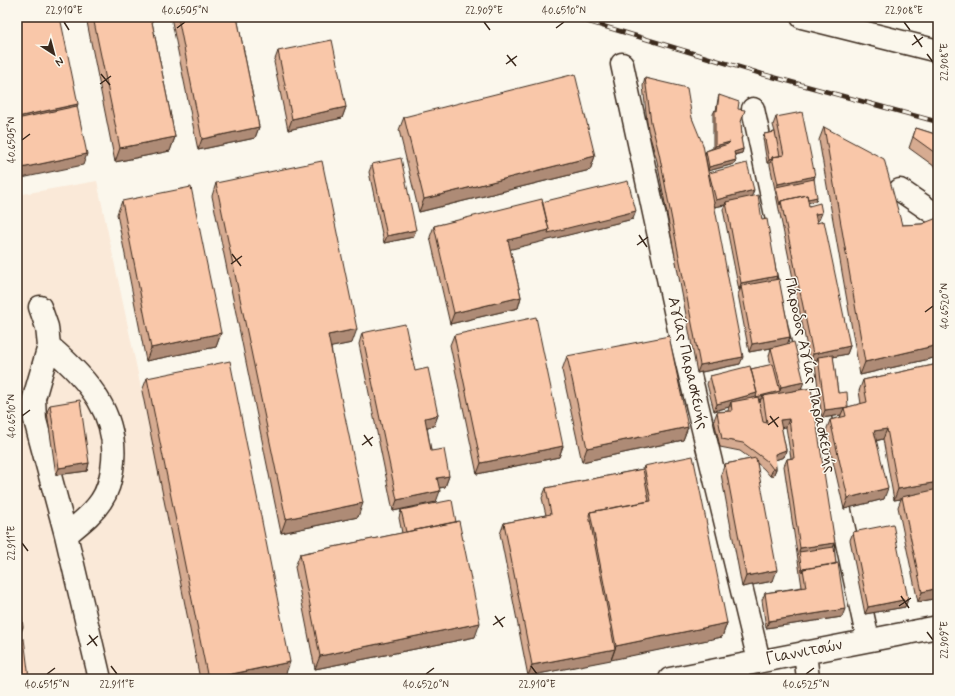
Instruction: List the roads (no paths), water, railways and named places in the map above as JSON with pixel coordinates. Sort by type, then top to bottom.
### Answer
[{"type":"street","points":[[802,17],[938,51]]},
{"type":"street","name":"Αγίας Παρασκευής","points":[[622,64],[680,334],[759,661]]},
{"type":"street","name":"Πάροδος Αγίας Παρασκευής","points":[[753,109],[868,640]]},
{"type":"street","points":[[900,190],[938,216]]},
{"type":"street","points":[[40,307],[47,327],[49,346],[34,398],[35,420],[66,535],[100,679]]},
{"type":"street","points":[[49,346],[76,369],[92,389],[105,411],[114,441],[114,462],[110,484],[102,500],[92,513],[66,535]]},
{"type":"street","name":"Γιαννιτσών","points":[[670,679],[938,626]]},
{"type":"street","points":[[805,652],[808,679]]},
{"type":"railway","points":[[573,17],[762,74],[938,122]]}]
